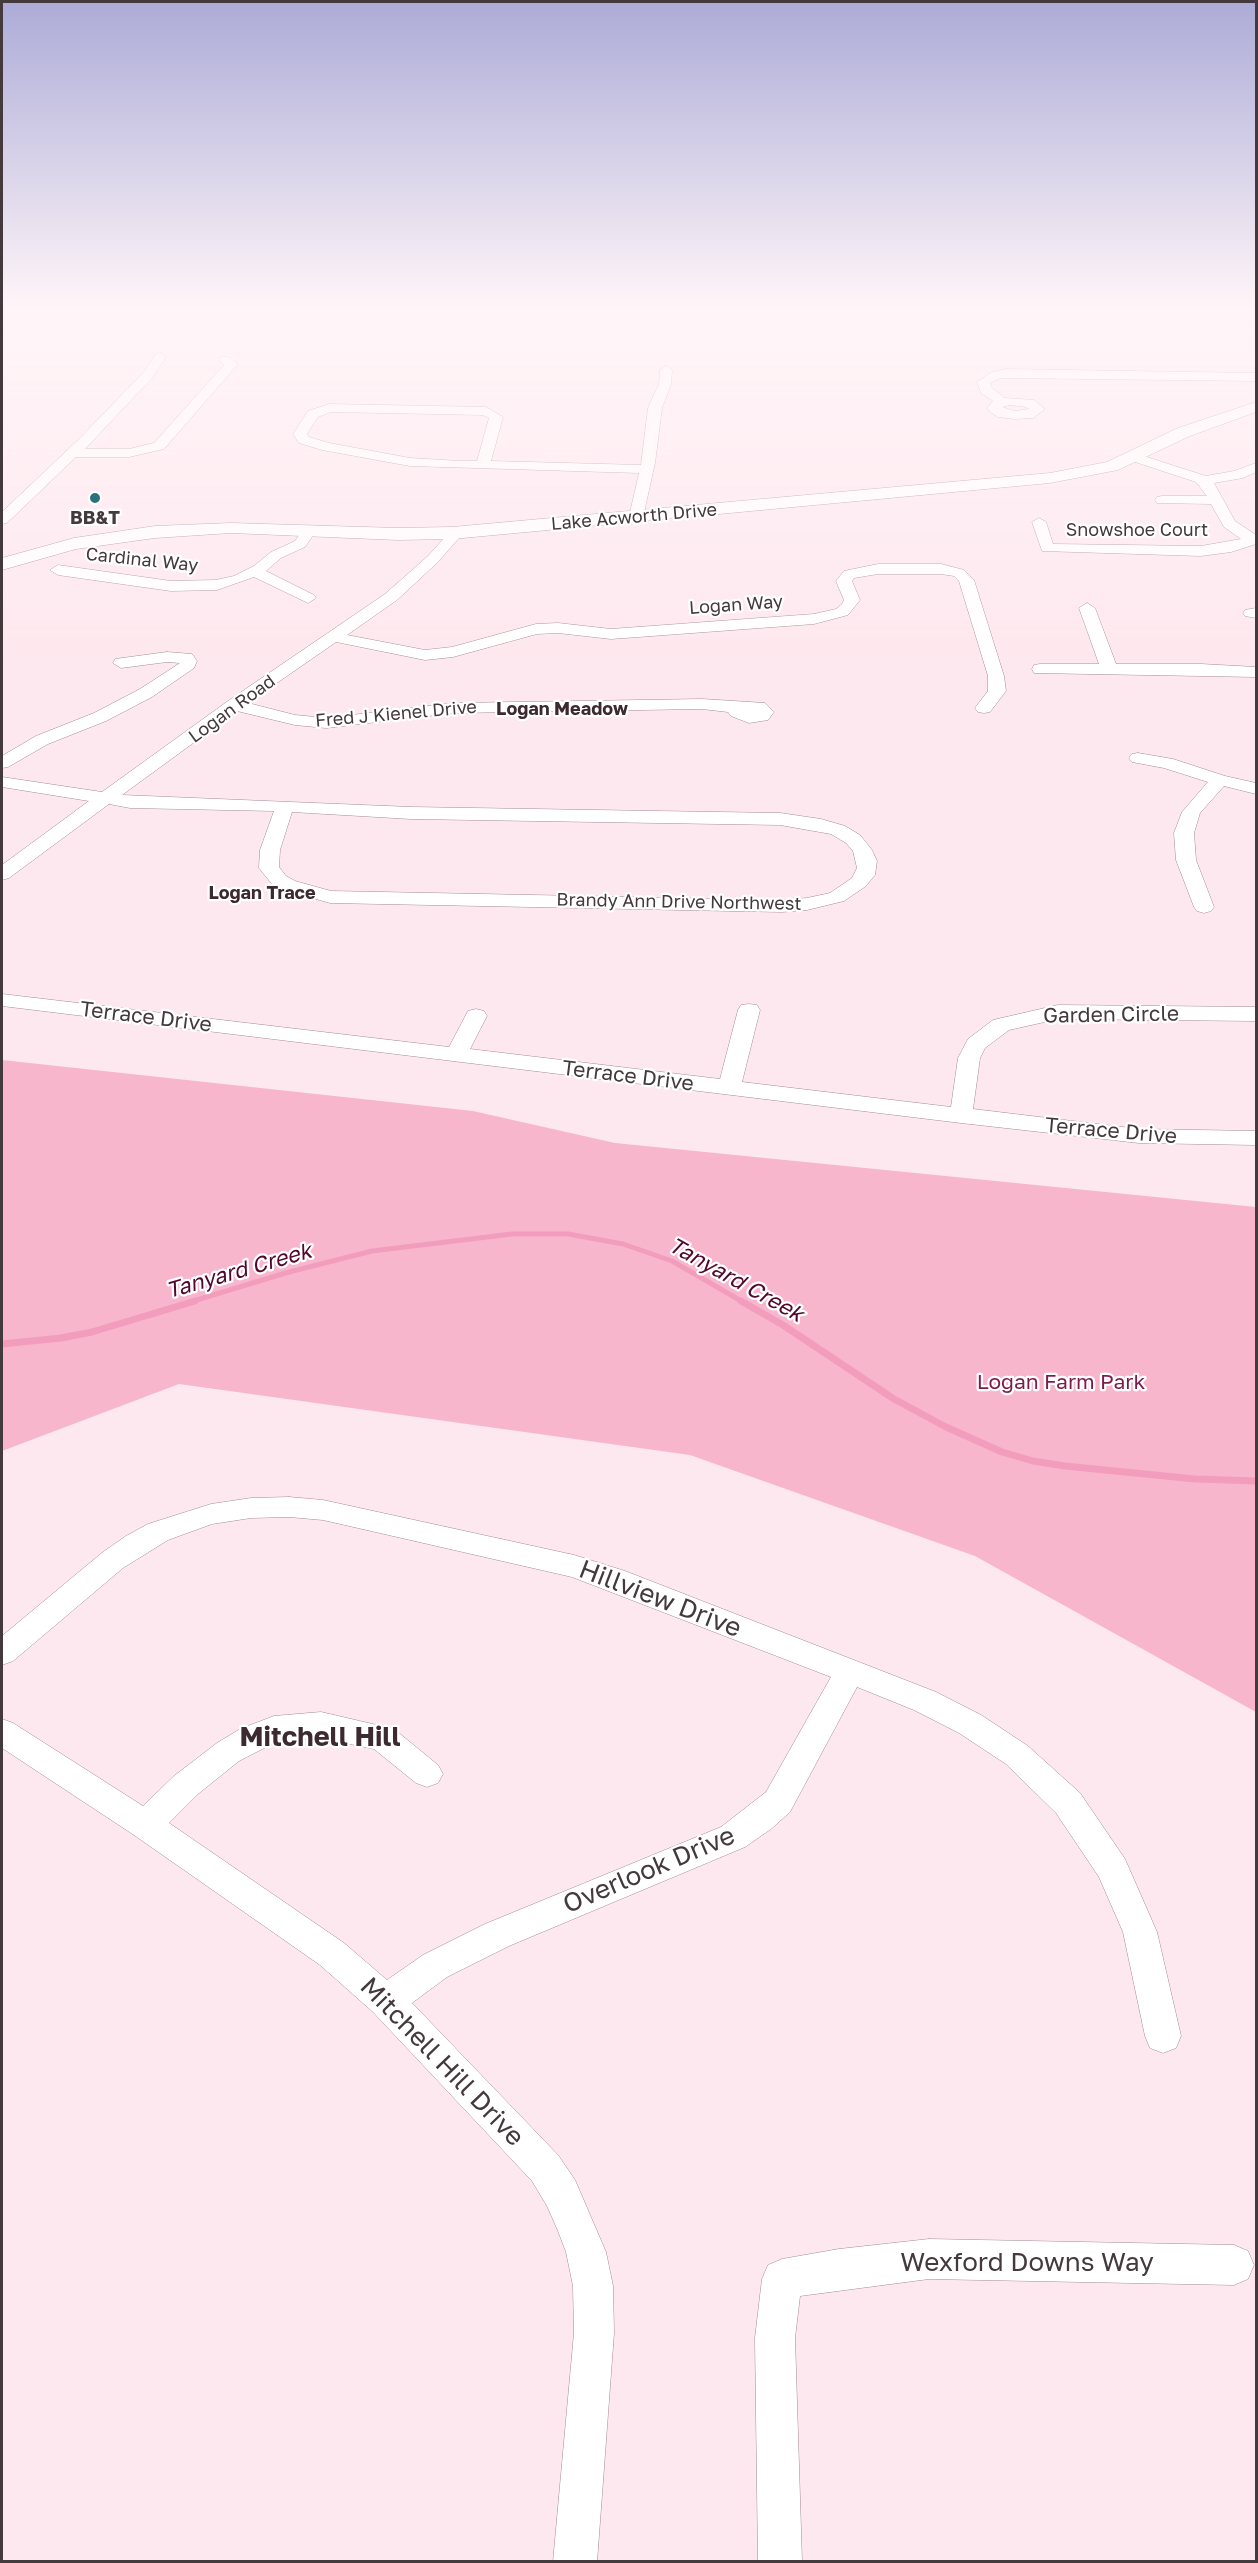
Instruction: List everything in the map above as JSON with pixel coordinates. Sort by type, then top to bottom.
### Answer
[{"type":"main road","name":"Lake Acworth Drive","points":[[2,564],[74,544],[134,534],[231,528],[452,533],[1050,478],[1099,470],[1134,457],[1197,428]]},
{"type":"street","points":[[2,520],[97,428]]},
{"type":"street","points":[[73,453],[129,453],[159,446],[175,428]]},
{"type":"street","points":[[304,428],[300,434],[310,443],[383,459],[427,464],[646,469]]},
{"type":"street","points":[[483,465],[493,428]]},
{"type":"street","points":[[636,517],[652,428]]},
{"type":"street","points":[[1134,457],[1185,472],[1204,481],[1229,524],[1255,539]]},
{"type":"street","points":[[1204,481],[1238,475],[1257,467]]},
{"type":"street","points":[[1162,500],[1216,500]]},
{"type":"street","name":"Snowshoe Court","points":[[1039,522],[1047,548],[1201,551],[1231,547],[1255,539]]},
{"type":"street","name":"Cardinal Way","points":[[58,570],[189,587],[223,583],[254,572],[276,555],[300,544],[309,531]]},
{"type":"street","name":"Logan Road","points":[[2,874],[54,834],[106,799],[234,705],[334,638],[408,583],[452,538],[452,533]]},
{"type":"street","name":"Logan Way","points":[[334,638],[425,655],[453,652],[536,629],[558,628],[611,634],[814,619],[842,612],[849,606],[852,600],[844,581],[849,574],[878,569],[941,569],[958,573],[966,580],[996,676],[997,690],[984,708]]},
{"type":"street","points":[[254,572],[308,598]]},
{"type":"street","points":[[1087,608],[1109,668]]},
{"type":"street","points":[[2,763],[42,740],[100,717],[147,693],[186,668],[189,661],[186,658],[167,657],[120,663]]},
{"type":"street","points":[[1040,669],[1109,668],[1257,672]]},
{"type":"street","name":"Fred J Kienel Drive","points":[[234,705],[295,720],[326,723],[454,708],[702,704],[739,708]]},
{"type":"street","points":[[1138,758],[1167,763],[1220,780],[1257,788]]},
{"type":"street","points":[[1204,907],[1186,860],[1184,833],[1191,812],[1220,780]]},
{"type":"street","name":"Brandy Ann Drive Northwest","points":[[2,782],[106,799],[285,806],[411,813],[780,819],[838,830],[853,839],[862,850],[867,861],[867,868],[859,882],[837,897],[807,904],[782,906],[330,897],[288,885],[279,880],[269,868],[270,850],[285,806]]},
{"type":"street","name":"Terrace Drive","points":[[2,1000],[1139,1136],[1257,1138]]},
{"type":"street","points":[[729,1088],[749,1010]]},
{"type":"street","name":"Garden Circle","points":[[961,1116],[969,1058],[976,1044],[1001,1025],[1058,1012],[1257,1014]]},
{"type":"street","points":[[456,1055],[476,1016]]},
{"type":"street","name":"Hillview Drive","points":[[2,1653],[113,1560],[158,1532],[212,1514],[252,1508],[289,1507],[347,1515],[574,1566],[614,1578],[849,1673],[925,1701],[970,1724],[1017,1755],[1068,1803],[1113,1869],[1140,1932],[1163,2036]]},
{"type":"street","name":"Overlook Drive","points":[[386,2001],[435,1966],[496,1935],[733,1837],[759,1819],[778,1802],[849,1673]]},
{"type":"street","points":[[146,1825],[186,1785],[228,1752],[250,1738],[274,1729],[321,1725],[382,1738],[427,1774]]},
{"type":"street","name":"Mitchell Hill Drive","points":[[2,1732],[146,1825],[332,1954],[386,2001],[545,2168],[561,2193],[586,2252],[592,2286],[594,2333],[575,2562]]},
{"type":"street","name":"Wexford Downs Way","points":[[780,2562],[775,2338],[782,2278],[928,2259],[1234,2265]]},
{"type":"green space","name":"Logan Farm Park","points":[[2,1060],[473,1111],[615,1143],[1256,1207],[1256,1712],[975,1556],[690,1455],[179,1384],[2,1451]]},
{"type":"waterway","name":"Tanyard Creek","points":[[190,1302],[289,1272],[372,1251],[512,1234],[568,1234],[623,1244],[672,1261],[743,1302]]},
{"type":"waterway","name":"Tanyard Creek","points":[[2,1344],[61,1338],[92,1332],[195,1301]]},
{"type":"waterway","name":"Tanyard Creek","points":[[741,1301],[783,1325],[894,1399],[946,1427],[1002,1452],[1033,1461],[1065,1466],[1195,1479],[1256,1481]]},
{"type":"place","name":"BB&T","points":[[95,498]]},
{"type":"district","name":"Logan Meadow","points":[[562,709]]},
{"type":"district","name":"Logan Trace","points":[[262,893]]},
{"type":"district","name":"Mitchell Hill","points":[[320,1737]]}]
